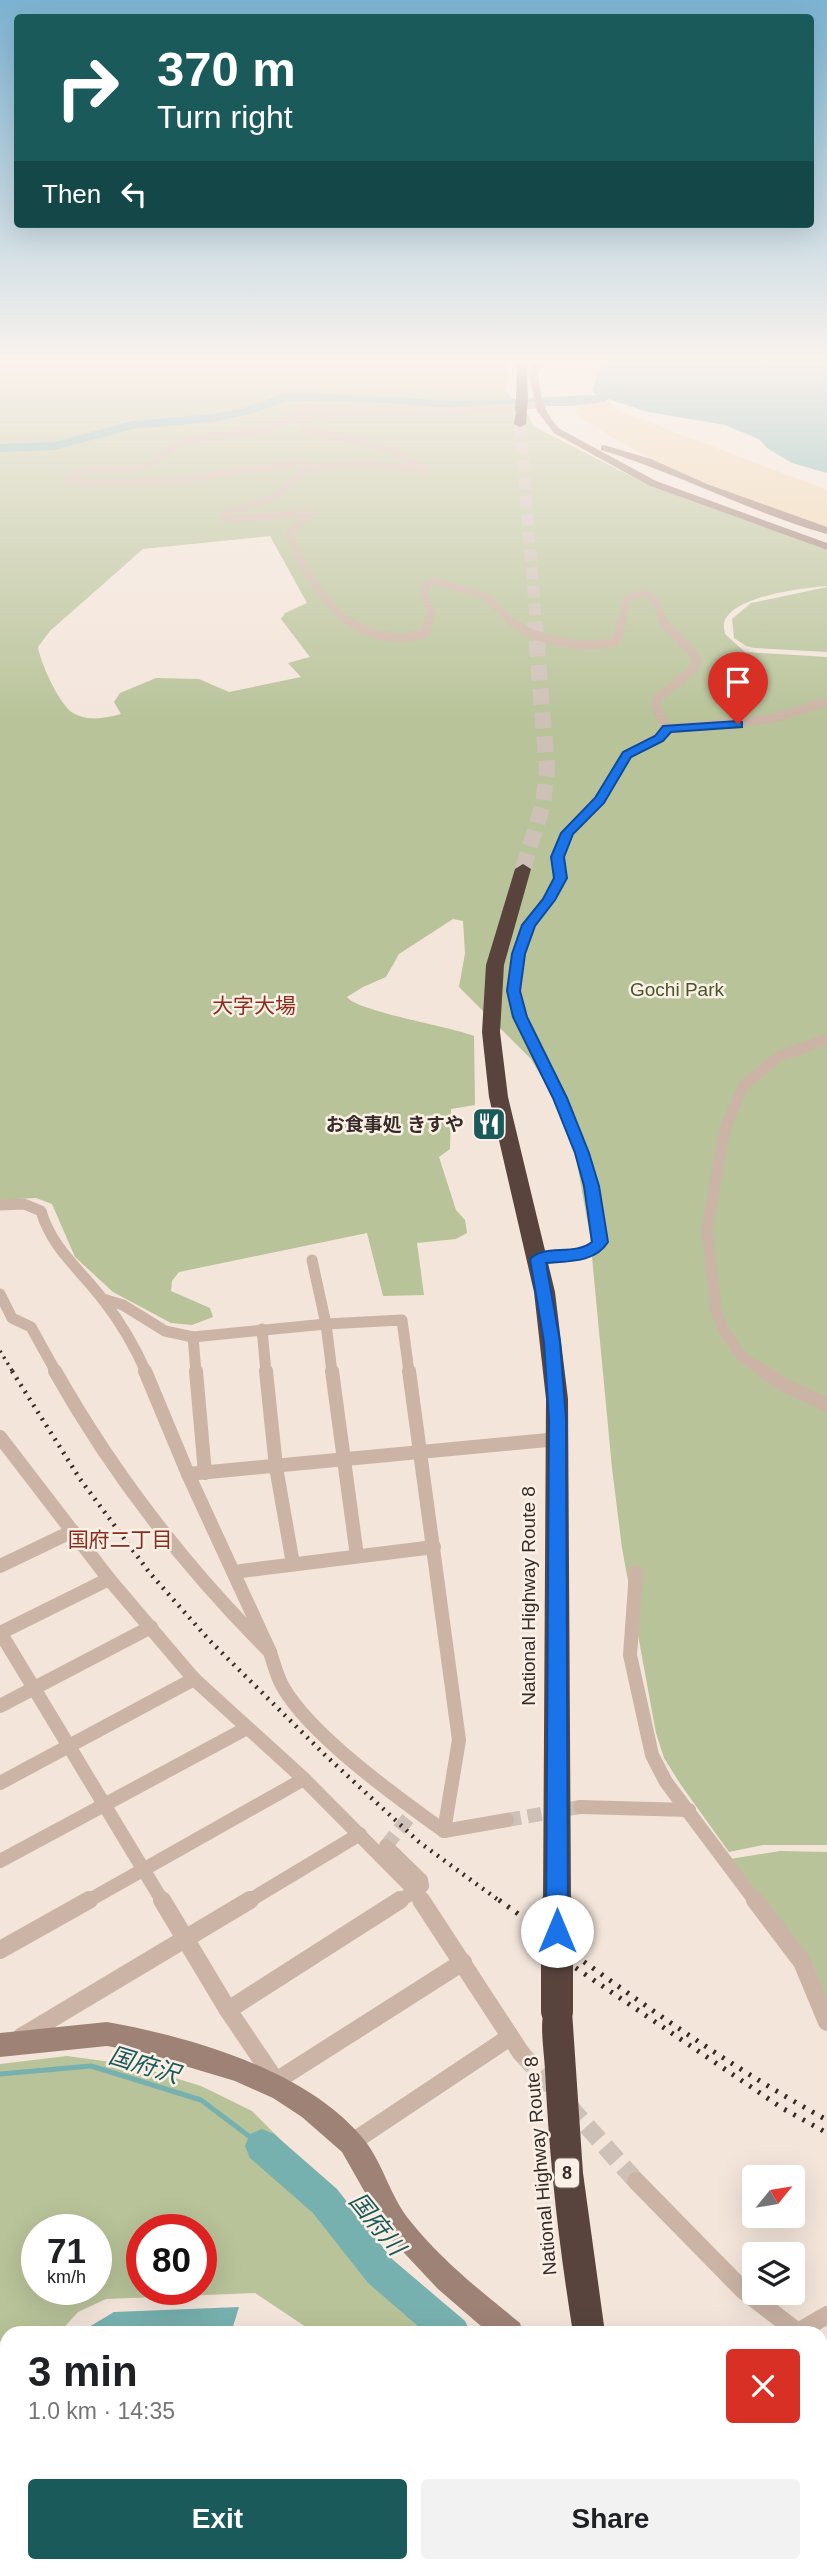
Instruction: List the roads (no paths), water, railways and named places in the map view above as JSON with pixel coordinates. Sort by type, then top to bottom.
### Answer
[{"type":"highway","name":"National Highway Route 8","points":[[523,869],[500,940],[494,968],[491,998],[492,1048],[498,1111],[538,1259],[552,1342],[558,1439],[559,2088],[574,2244],[588,2326]]},
{"type":"main road","points":[[656,483],[827,547]]},
{"type":"main road","points":[[696,483],[827,531]]},
{"type":"main road","points":[[6,2044],[107,2034],[237,2068],[279,2085],[311,2108],[351,2143],[401,2231],[447,2280],[502,2326]]},
{"type":"street","points":[[289,483],[274,499],[223,515],[234,519],[309,513],[310,515],[289,533],[289,537],[315,584],[335,612],[346,622],[382,636],[415,637],[425,633],[432,611],[426,602],[424,587],[429,583],[443,581],[467,593],[484,596],[521,629],[601,647],[617,641],[627,598],[634,595],[653,597],[659,603],[664,626],[694,653],[697,661],[692,670],[657,699],[656,706],[667,729]]},
{"type":"street","points":[[538,1259],[579,1255],[596,1248],[600,1242],[591,1186],[582,1153],[560,1098],[520,1017],[513,991],[518,954],[529,925],[561,878],[558,857],[567,833],[599,800],[627,755],[659,738],[667,729],[771,719],[827,702]]},
{"type":"street","points":[[827,1039],[778,1057],[744,1085],[730,1110],[725,1128],[707,1230],[716,1310],[724,1331],[742,1357],[784,1385],[827,1405]]},
{"type":"street","points":[[0,1205],[24,1204],[41,1210],[46,1228],[67,1261],[103,1299],[135,1347],[188,1474],[285,1690],[325,1734],[414,1811],[444,1831],[507,1820]]},
{"type":"street","points":[[312,1261],[326,1324],[357,1556]]},
{"type":"street","points":[[0,1294],[12,1318],[31,1327],[82,1418],[137,1501],[247,1630],[270,1652]]},
{"type":"street","points":[[103,1299],[123,1305],[165,1331],[193,1337],[262,1329],[402,1320],[418,1451],[434,1547],[440,1616],[459,1740],[444,1831]]},
{"type":"street","points":[[262,1329],[276,1467],[293,1564]]},
{"type":"street","points":[[193,1337],[205,1473]]},
{"type":"street","points":[[0,1437],[109,1578],[194,1679],[304,1779],[416,1892],[521,2053]]},
{"type":"street","points":[[188,1474],[558,1439]]},
{"type":"street","points":[[0,1566],[73,1531]]},
{"type":"street","points":[[241,1571],[434,1547]]},
{"type":"street","points":[[636,1572],[630,1655],[652,1755],[666,1782],[802,1962],[827,2022]]},
{"type":"street","points":[[109,1578],[0,1633],[228,2010],[279,2085],[463,1962]]},
{"type":"street","points":[[0,1706],[151,1627]]},
{"type":"street","points":[[0,1783],[194,1679]]},
{"type":"street","points":[[0,1861],[247,1728]]},
{"type":"street","points":[[0,1950],[304,1779]]},
{"type":"street","points":[[580,1807],[689,1810]]},
{"type":"street","points":[[6,2044],[360,1834]]},
{"type":"street","points":[[228,2010],[422,1886],[421,1880],[386,1846]]},
{"type":"street","points":[[351,2143],[510,2037]]},
{"type":"street","points":[[636,2181],[743,2290],[790,2326]]},
{"type":"street","points":[[808,2326],[827,2315]]},
{"type":"water","points":[[239,2307],[233,2326],[91,2326],[114,2312]]},
{"type":"waterway","name":"国府沢","points":[[0,2074],[91,2066],[201,2100],[262,2146]]},
{"type":"waterway","name":"国府川","points":[[262,2146],[325,2201],[380,2271],[445,2326]]},
{"type":"tunnel","points":[[525,483],[536,624]]},
{"type":"tunnel","points":[[523,869],[543,804],[547,770],[535,622]]},
{"type":"tunnel","points":[[507,1820],[580,1807]]},
{"type":"tunnel","points":[[386,1846],[414,1811]]},
{"type":"tunnel","points":[[521,2053],[557,2092]]},
{"type":"tunnel","points":[[569,2106],[636,2181]]},
{"type":"railway","points":[[0,1351],[13,1372]]},
{"type":"railway","points":[[12,1371],[80,1479],[149,1572],[210,1641],[325,1755],[419,1842],[501,1902]]},
{"type":"railway","points":[[499,1900],[701,2043],[827,2120]]},
{"type":"railway","points":[[567,1962],[782,2108],[827,2133]]},
{"type":"place","name":"お食事処 きすや","points":[[489,1124]]},
{"type":"district","name":"大字大場","points":[[254,1006]]},
{"type":"district","name":"国府二丁目","points":[[120,1540]]},
{"type":"park label","name":"Gochi Park","points":[[677,989]]}]
